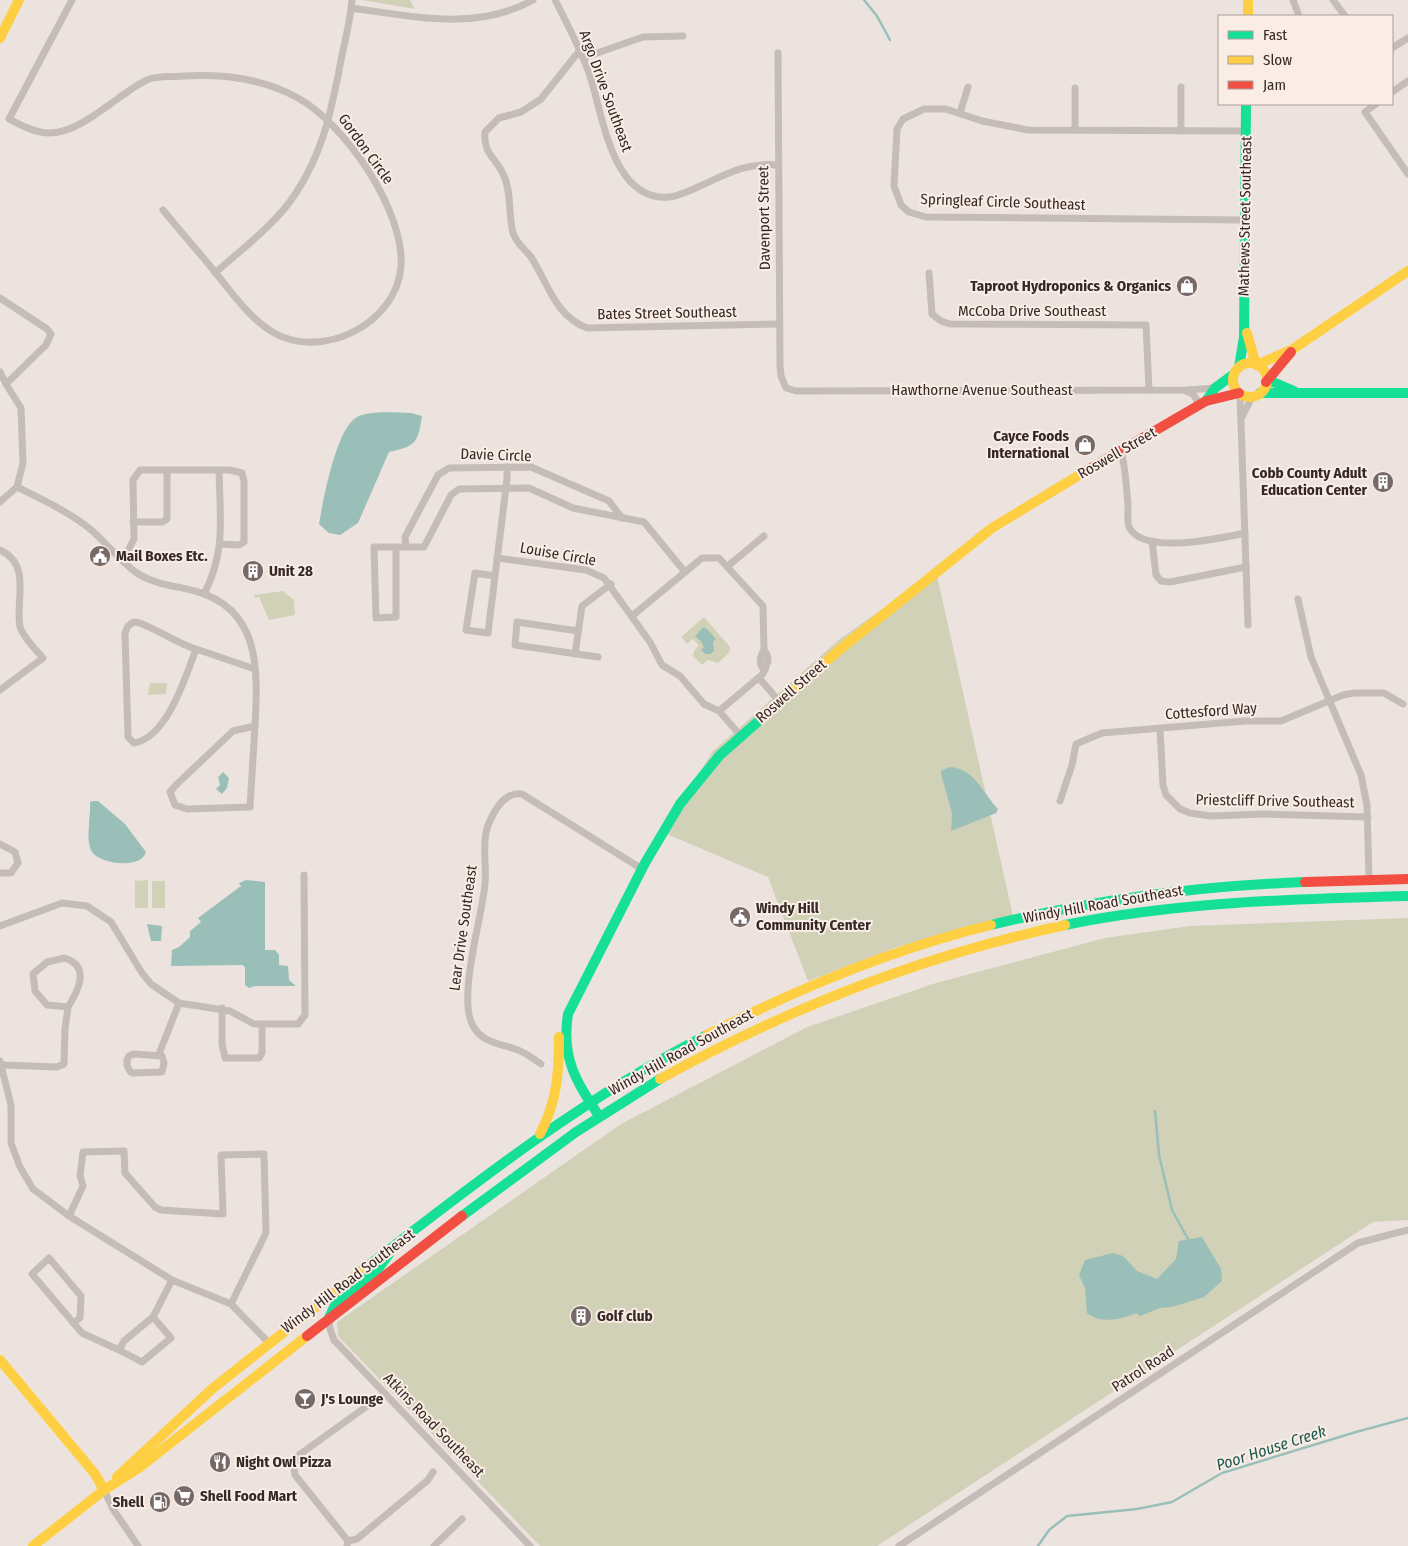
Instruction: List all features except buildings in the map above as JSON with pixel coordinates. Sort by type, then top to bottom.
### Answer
[{"type":"main road","points":[[0,38],[19,0]]},
{"type":"main road","points":[[1248,0],[1248,15]]},
{"type":"main road","name":"Mathews Street Southeast","points":[[1237,370],[1244,328],[1246,105]]},
{"type":"main road","points":[[1408,271],[1293,350],[1257,365],[1247,364],[1237,370],[1233,383],[1240,393],[1256,395],[1408,393]]},
{"type":"main road","name":"Mathews Street Southeast","points":[[1244,328],[1257,365]]},
{"type":"main road","points":[[1256,395],[1293,350]]},
{"type":"main road","points":[[1257,365],[1265,374],[1266,382]]},
{"type":"main road","name":"Roswell Street","points":[[1203,403],[1215,388],[1237,370]]},
{"type":"main road","points":[[1266,382],[1273,382],[1286,389],[1305,394]]},
{"type":"main road","name":"Roswell Street","points":[[599,1116],[574,1078],[569,1066],[566,1040],[568,1014],[642,869],[680,804],[720,755],[779,701],[904,597],[992,528],[1040,497],[1203,403],[1240,393]]},
{"type":"main road","name":"Windy Hill Road Southeast","points":[[104,1490],[134,1460],[268,1342],[539,1136],[590,1102],[685,1045],[764,1006],[885,956],[1041,912],[1132,896],[1248,883],[1408,879]]},
{"type":"main road","name":"Windy Hill Road Southeast","points":[[33,1546],[104,1490],[140,1467],[519,1172],[599,1116],[698,1058],[769,1022],[895,972],[990,943],[1084,922],[1184,906],[1278,899],[1408,896]]},
{"type":"main road","points":[[539,1136],[557,1099],[560,1079],[559,1035],[568,1014]]},
{"type":"main road","points":[[329,1318],[333,1305],[378,1269],[397,1243]]},
{"type":"main road","points":[[0,1360],[89,1466],[104,1490]]},
{"type":"street","name":"Gordon Circle","points":[[72,0],[9,119],[36,131],[49,133],[67,129],[86,120],[150,79],[217,74],[242,77],[280,89],[301,100],[330,121],[366,168],[380,190],[390,211],[399,243],[401,268],[393,293],[380,312],[348,335],[308,343],[288,339],[273,332],[252,316],[163,210]]},
{"type":"street","points":[[215,273],[273,222],[296,193],[317,156],[330,121],[352,4],[435,19],[466,20],[491,16],[533,0]]},
{"type":"street","name":"Argo Drive Southeast","points":[[555,0],[580,50],[614,156],[626,176],[646,194],[669,197],[681,195],[740,167],[763,164],[777,165]]},
{"type":"street","points":[[1294,0],[1299,15]]},
{"type":"street","points":[[1333,0],[1343,15]]},
{"type":"street","points":[[583,58],[643,37],[683,36]]},
{"type":"street","points":[[1393,47],[1408,38]]},
{"type":"street","name":"Bates Street Southeast","points":[[580,50],[541,99],[521,112],[499,118],[485,132],[484,143],[504,174],[509,189],[510,220],[516,242],[530,255],[552,297],[564,313],[576,324],[587,328],[779,324]]},
{"type":"street","name":"Davenport Street","points":[[778,53],[777,165],[779,324],[782,383]]},
{"type":"street","points":[[1393,91],[1408,81]]},
{"type":"street","points":[[960,113],[968,87]]},
{"type":"street","points":[[1181,87],[1181,131]]},
{"type":"street","points":[[1075,88],[1075,130]]},
{"type":"street","points":[[1374,105],[1364,112],[1408,174]]},
{"type":"street","name":"Springleaf Circle Southeast","points":[[1244,220],[926,217],[909,212],[901,204],[894,186],[898,129],[903,120],[924,109],[941,108],[1006,127],[1028,130],[1246,131]]},
{"type":"street","name":"McCoba Drive Southeast","points":[[928,273],[932,314],[941,321],[950,324],[1146,325],[1149,390]]},
{"type":"street","points":[[0,298],[48,330],[51,334],[46,345],[6,384]]},
{"type":"street","points":[[0,372],[21,408],[23,463],[17,487],[0,502]]},
{"type":"street","name":"Hawthorne Avenue Southeast","points":[[782,383],[786,388],[796,391],[1186,390],[1215,388]]},
{"type":"street","points":[[1186,390],[1203,403]]},
{"type":"street","points":[[1240,393],[1248,625]]},
{"type":"street","points":[[1242,418],[1256,395]]},
{"type":"street","points":[[1121,451],[1126,473],[1129,526],[1138,537],[1152,541],[1196,543],[1246,533]]},
{"type":"street","points":[[495,576],[474,573],[466,630],[488,634],[506,488],[507,467]]},
{"type":"street","name":"Davie Circle","points":[[406,547],[405,537],[441,471],[449,468],[531,467],[609,501],[622,518]]},
{"type":"street","points":[[123,560],[134,539],[135,475],[140,470],[238,471],[242,473],[244,481],[244,542],[239,545],[220,544]]},
{"type":"street","points":[[133,522],[162,522],[167,519],[167,471]]},
{"type":"street","points":[[204,594],[216,567],[220,544],[219,471]]},
{"type":"street","points":[[17,487],[89,528],[137,573],[204,594],[224,604],[244,626],[252,646],[255,669],[255,726],[250,807],[187,809],[175,805],[170,792],[176,785],[233,731],[255,726]]},
{"type":"street","points":[[396,547],[396,617],[376,618],[374,547],[396,547],[406,547],[424,547],[454,492],[459,489],[529,488],[573,508],[644,522],[685,572]]},
{"type":"street","points":[[728,566],[764,536]]},
{"type":"street","points":[[1152,541],[1156,575],[1161,581],[1170,582],[1246,567]]},
{"type":"street","points":[[0,550],[10,555],[19,567],[20,628],[43,658],[0,690]]},
{"type":"street","points":[[632,616],[705,557],[719,558],[728,566],[763,606],[764,650],[760,662],[761,667],[765,670],[759,678],[719,711]]},
{"type":"street","name":"Louise Circle","points":[[497,558],[594,572],[611,584]]},
{"type":"street","points":[[575,654],[584,603],[611,584],[650,642],[662,665],[680,676],[704,704],[719,711],[741,736]]},
{"type":"street","points":[[1298,599],[1311,657],[1360,775],[1368,817],[1369,880]]},
{"type":"street","points":[[196,649],[170,713],[144,739],[137,743],[130,741],[128,737],[125,633],[128,626],[134,622],[140,622],[154,631],[196,649],[255,669]]},
{"type":"street","points":[[578,631],[517,622],[514,645],[598,657]]},
{"type":"street","points":[[759,678],[779,701]]},
{"type":"street","name":"Cottesford Way","points":[[1060,801],[1072,765],[1076,744],[1102,733],[1245,721],[1281,721],[1342,695],[1384,693],[1403,704]]},
{"type":"street","name":"Priestcliff Drive Southeast","points":[[1160,729],[1163,785],[1166,795],[1180,809],[1190,813],[1211,816],[1262,814],[1368,817]]},
{"type":"street","name":"Lear Drive Southeast","points":[[541,1064],[518,1050],[487,1040],[478,1033],[469,1016],[467,994],[483,900],[489,823],[506,797],[512,793],[522,794],[642,869]]},
{"type":"street","points":[[0,844],[15,852],[18,864],[11,873],[0,873]]},
{"type":"street","points":[[0,926],[62,903],[87,906],[111,922],[151,984],[179,1003],[222,1008],[250,1023],[298,1024],[304,1018],[304,875]]},
{"type":"street","points":[[68,1007],[47,1005],[37,996],[35,991],[33,974],[48,962],[61,958],[73,962],[81,974],[81,983],[68,1007],[65,1022],[64,1064],[57,1067],[1,1063],[11,1105],[11,1143],[20,1167],[33,1189],[69,1216],[172,1280],[231,1304],[268,1342]]},
{"type":"street","points":[[160,1054],[179,1003]]},
{"type":"street","points":[[222,1008],[222,1044],[225,1058],[258,1058],[262,1053],[262,1024]]},
{"type":"street","points":[[160,1054],[164,1059],[162,1072],[135,1074],[128,1069],[129,1056],[160,1054]]},
{"type":"street","points":[[69,1216],[83,1186],[80,1176],[83,1152],[124,1152],[125,1172],[155,1207],[161,1210],[208,1215],[223,1214],[221,1155],[264,1154],[266,1233],[231,1304]]},
{"type":"street","name":"Patrol Road","points":[[899,1546],[1358,1243],[1408,1230]]},
{"type":"street","points":[[73,1323],[80,1318],[81,1296],[49,1258],[32,1274],[73,1323],[82,1333],[142,1362],[171,1338],[153,1317]]},
{"type":"street","points":[[119,1350],[124,1341],[153,1317],[172,1280]]},
{"type":"street","name":"Atkins Road Southeast","points":[[329,1318],[334,1340],[530,1546]]},
{"type":"street","points":[[367,1406],[299,1455],[294,1467],[295,1475],[348,1544],[357,1540],[428,1480],[433,1472]]},
{"type":"street","points":[[104,1490],[113,1509],[138,1546]]},
{"type":"street","points":[[434,1546],[462,1519]]},
{"type":"green space","points":[[362,0],[410,0],[415,9]]},
{"type":"green space","points":[[936,571],[1013,916],[897,947],[808,981],[768,877],[664,833],[712,752],[840,639]]},
{"type":"green space","points":[[283,591],[294,600],[295,615],[269,620],[259,597],[255,598],[254,595]]},
{"type":"green space","points":[[704,617],[730,647],[729,653],[718,663],[708,660],[702,665],[693,656],[694,651],[699,645],[693,639],[687,644],[681,637]],"holes":[[[703,628],[716,639],[703,643],[698,635]]]},
{"type":"green space","points":[[150,683],[167,683],[166,694],[148,695]]},
{"type":"green space","points":[[148,880],[148,908],[135,908],[135,881]]},
{"type":"green space","points":[[152,881],[165,881],[165,908],[152,908]]},
{"type":"green space","points":[[1408,918],[1408,1220],[1373,1222],[877,1546],[540,1546],[338,1336],[337,1322],[621,1124],[807,1027],[936,983],[1105,938],[1190,926]]},
{"type":"water","points":[[370,413],[411,413],[422,416],[417,438],[405,448],[389,452],[358,523],[340,535],[329,533],[319,524],[321,513],[327,483],[337,450],[350,424],[357,417]]},
{"type":"water","points":[[702,628],[706,628],[716,639],[713,642],[714,651],[710,654],[705,654],[701,650],[704,647],[701,641],[695,637]]},
{"type":"water","points":[[950,767],[966,772],[977,782],[998,809],[996,813],[951,831],[952,813],[941,774],[941,771]]},
{"type":"water","points":[[223,772],[229,778],[227,788],[222,794],[216,789],[220,785],[218,777]]},
{"type":"water","points":[[98,801],[125,824],[146,852],[143,857],[130,863],[121,863],[104,860],[92,852],[89,841],[90,802]]},
{"type":"water","points":[[246,880],[265,882],[265,950],[275,950],[279,955],[279,965],[288,966],[289,980],[296,986],[255,986],[249,988],[245,985],[245,967],[242,965],[171,966],[172,950],[179,947],[190,937],[190,931],[201,922],[198,918],[241,886],[239,883]]},
{"type":"water","points":[[147,924],[162,926],[161,941],[151,941]]},
{"type":"water","points":[[1202,1237],[1221,1269],[1222,1281],[1204,1297],[1172,1307],[1160,1308],[1140,1316],[1136,1313],[1124,1318],[1111,1320],[1098,1319],[1087,1313],[1085,1288],[1079,1275],[1085,1260],[1113,1253],[1123,1256],[1137,1271],[1157,1279],[1176,1259],[1179,1241]]},
{"type":"waterway","points":[[864,0],[877,16],[890,40]]},
{"type":"waterway","points":[[1155,1111],[1159,1155],[1172,1210],[1188,1239]]},
{"type":"waterway","name":"Poor House Creek","points":[[1038,1546],[1049,1530],[1067,1516],[1137,1509],[1172,1502],[1222,1473],[1408,1418]]},
{"type":"traffic: fast","points":[[1239,367],[1244,337],[1246,105]]},
{"type":"traffic: fast","points":[[1206,401],[1215,388],[1234,374]]},
{"type":"traffic: fast","points":[[1266,382],[1273,382],[1294,391]]},
{"type":"traffic: fast","points":[[1260,393],[1408,393]]},
{"type":"traffic: fast","points":[[599,1116],[583,1091],[572,1068],[567,1044],[568,1014],[645,863],[680,804],[720,755],[796,688]]},
{"type":"traffic: fast","points":[[991,925],[1069,908],[1147,895],[1225,887],[1305,882]]},
{"type":"traffic: fast","points":[[1065,925],[1150,911],[1236,903],[1408,896]]},
{"type":"traffic: fast","points":[[360,1272],[485,1176],[571,1115],[660,1060],[707,1035]]},
{"type":"traffic: fast","points":[[462,1216],[576,1132],[660,1079]]},
{"type":"traffic: fast","points":[[329,1318],[337,1301],[378,1269],[389,1254]]},
{"type":"traffic: slow","points":[[0,38],[19,0]]},
{"type":"traffic: slow","points":[[1248,0],[1248,15]]},
{"type":"traffic: slow","points":[[1257,365],[1293,349],[1408,271]]},
{"type":"traffic: slow","points":[[1247,333],[1256,365]]},
{"type":"traffic: slow","points":[[1250,363],[1262,368],[1267,380],[1262,392],[1250,397],[1238,392],[1233,380],[1238,368],[1250,363]]},
{"type":"traffic: slow","points":[[796,688],[839,650],[992,528],[1086,471]]},
{"type":"traffic: slow","points":[[707,1035],[810,986],[881,958],[991,925]]},
{"type":"traffic: slow","points":[[660,1079],[757,1029],[857,987],[959,952],[1065,925]]},
{"type":"traffic: slow","points":[[540,1134],[546,1122],[556,1087],[559,1037]]},
{"type":"traffic: slow","points":[[117,1477],[212,1389],[360,1272]]},
{"type":"traffic: slow","points":[[33,1546],[104,1490],[140,1467],[307,1336]]},
{"type":"traffic: slow","points":[[0,1360],[95,1474],[104,1490]]},
{"type":"traffic: jam","points":[[1266,382],[1291,352]]},
{"type":"traffic: jam","points":[[1086,471],[1206,401],[1239,393]]},
{"type":"traffic: jam","points":[[1305,882],[1408,879]]},
{"type":"traffic: jam","points":[[307,1336],[462,1216]]},
{"type":"place","name":"Taproot Hydroponics & Organics","points":[[1187,286]]},
{"type":"place","name":"Cayce Foods International","points":[[1085,445]]},
{"type":"place","name":"Cobb County Adult Education Center","points":[[1383,482]]},
{"type":"place","name":"Mail Boxes Etc.","points":[[100,556]]},
{"type":"place","name":"Unit 28","points":[[253,571]]},
{"type":"place","name":"Windy Hill Community Center","points":[[740,917]]},
{"type":"place","name":"Golf club","points":[[581,1316]]},
{"type":"place","name":"J's Lounge","points":[[305,1399]]},
{"type":"place","name":"Night Owl Pizza","points":[[220,1462]]},
{"type":"place","name":"Shell Food Mart","points":[[184,1496]]},
{"type":"place","name":"Shell","points":[[160,1502]]}]
